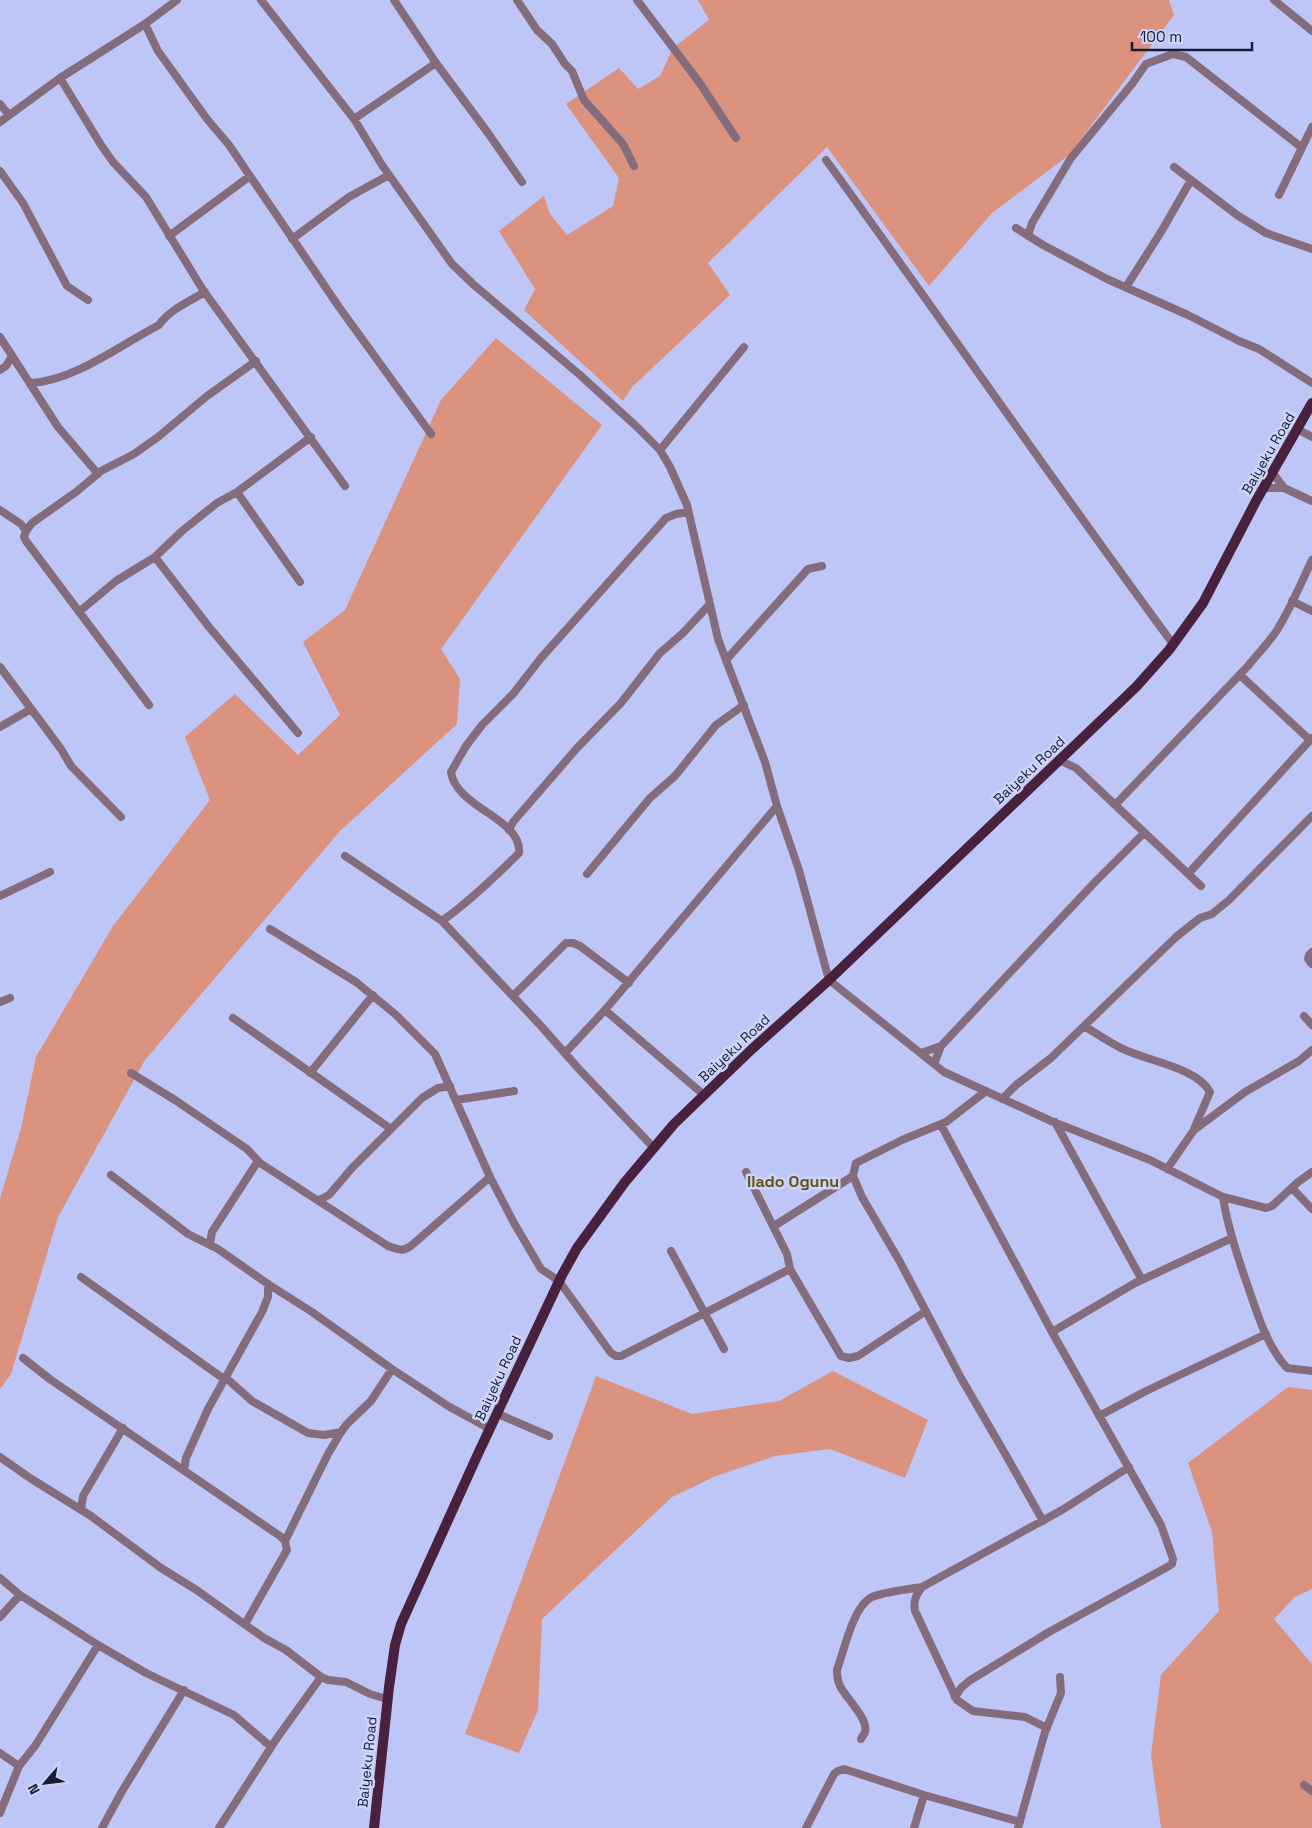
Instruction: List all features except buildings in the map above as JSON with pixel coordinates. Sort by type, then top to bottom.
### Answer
[{"type":"main road","name":"Baiyeku Road","points":[[374,1828],[395,1645],[401,1624],[559,1281],[577,1248],[625,1182],[674,1124],[752,1049],[829,980],[1136,687],[1173,644],[1202,603],[1272,472],[1312,403]]},
{"type":"street","points":[[0,122],[60,78],[144,24],[177,0]]},
{"type":"street","points":[[261,0],[354,120],[389,175],[452,264],[580,375],[660,450],[670,467],[688,512],[718,639],[765,762],[799,870],[829,980],[944,1072],[1002,1099],[1167,1169],[1223,1197],[1266,1208],[1272,1206],[1312,1172]]},
{"type":"street","points":[[394,0],[436,63],[522,182]]},
{"type":"street","points":[[516,0],[572,72],[584,100],[623,144],[634,166]]},
{"type":"street","points":[[636,0],[699,82],[736,138]]},
{"type":"street","points":[[1274,0],[1312,31]]},
{"type":"street","points":[[144,24],[158,51],[207,119],[229,145],[339,308],[431,434]]},
{"type":"street","points":[[1028,236],[1032,223],[1071,158],[1132,84],[1146,64],[1153,60],[1173,54],[1186,57],[1301,147]]},
{"type":"street","points":[[354,120],[436,63]]},
{"type":"street","points":[[60,78],[101,145],[113,162],[146,198],[205,292],[345,486]]},
{"type":"street","points":[[0,104],[9,115]]},
{"type":"street","points":[[1279,195],[1312,127]]},
{"type":"street","points":[[826,160],[926,298],[1081,519],[1173,644]]},
{"type":"street","points":[[1174,167],[1236,215],[1266,233],[1312,249]]},
{"type":"street","points":[[0,171],[23,203],[67,286],[88,300]]},
{"type":"street","points":[[292,239],[349,197],[389,175]]},
{"type":"street","points":[[169,236],[250,176]]},
{"type":"street","points":[[1126,287],[1191,180]]},
{"type":"street","points":[[1016,228],[1107,280],[1188,315],[1259,349],[1312,383]]},
{"type":"street","points":[[31,383],[51,380],[108,354],[159,325],[163,319],[205,292]]},
{"type":"street","points":[[0,337],[58,427],[98,474]]},
{"type":"street","points":[[660,450],[744,347]]},
{"type":"street","points":[[3,368],[12,356]]},
{"type":"street","points":[[149,705],[26,541],[24,538],[26,531],[32,523],[98,474],[134,454],[158,437],[207,396],[256,361]]},
{"type":"street","points":[[3,368],[18,366]]},
{"type":"street","points":[[1297,429],[1312,437]]},
{"type":"street","points":[[80,611],[116,581],[155,556],[217,503],[237,492],[311,437]]},
{"type":"street","points":[[1272,472],[1284,488]]},
{"type":"street","points":[[1264,488],[1284,488],[1312,501]]},
{"type":"street","points":[[237,492],[300,582]]},
{"type":"street","points":[[0,510],[21,524],[26,531]]},
{"type":"street","points":[[442,921],[467,903],[518,852],[518,844],[509,830],[476,805],[458,788],[451,775],[466,746],[482,725],[513,694],[541,658],[666,518],[688,512]]},
{"type":"street","points":[[21,524],[32,523]]},
{"type":"street","points":[[155,556],[209,627],[298,733]]},
{"type":"street","points":[[1115,805],[1240,675],[1274,635],[1312,560]]},
{"type":"street","points":[[726,660],[808,569],[822,566]]},
{"type":"street","points":[[1292,601],[1312,611]]},
{"type":"street","points":[[509,830],[513,822],[577,748],[621,703],[660,654],[710,604]]},
{"type":"street","points":[[0,667],[61,749],[71,766],[121,817]]},
{"type":"street","points":[[1188,874],[1311,739],[1240,675]]},
{"type":"street","points":[[587,874],[650,798],[675,776],[716,725],[744,705]]},
{"type":"street","points":[[0,727],[31,709]]},
{"type":"street","points":[[1068,752],[1076,768]]},
{"type":"street","points":[[1059,760],[1076,768],[1200,886]]},
{"type":"street","points":[[565,1053],[605,1010],[778,806]]},
{"type":"street","points":[[1002,1099],[1016,1085],[1051,1058],[1176,937],[1200,918],[1212,914],[1230,900],[1312,816]]},
{"type":"street","points":[[934,1064],[941,1046],[1096,881],[1144,833]]},
{"type":"street","points":[[345,856],[442,921],[653,1147]]},
{"type":"street","points":[[0,896],[50,872]]},
{"type":"street","points":[[270,929],[353,979],[395,1014],[435,1054],[490,1177],[541,1269],[559,1281],[611,1353],[621,1356],[790,1269]]},
{"type":"street","points":[[513,996],[566,943],[580,946],[628,983]]},
{"type":"street","points":[[1312,952],[1308,959],[1312,964]]},
{"type":"street","points":[[310,1073],[373,996]]},
{"type":"street","points":[[0,1002],[10,998]]},
{"type":"street","points":[[605,1010],[704,1096]]},
{"type":"street","points":[[1304,1016],[1312,1025]]},
{"type":"street","points":[[232,1018],[392,1129]]},
{"type":"street","points":[[1084,1026],[1121,1048],[1185,1072],[1202,1081],[1210,1092],[1194,1130],[1167,1169]]},
{"type":"street","points":[[921,1054],[941,1046]]},
{"type":"street","points":[[1194,1130],[1245,1092],[1299,1061],[1312,1050]]},
{"type":"street","points":[[131,1073],[240,1144],[258,1161],[388,1246],[400,1251],[406,1250],[490,1177]]},
{"type":"street","points":[[320,1200],[329,1195],[352,1168],[422,1098],[438,1088],[450,1086]]},
{"type":"street","points":[[456,1100],[514,1091]]},
{"type":"street","points":[[774,1226],[852,1176],[856,1163],[902,1140],[941,1125],[986,1091]]},
{"type":"street","points":[[1055,1122],[1142,1280]]},
{"type":"street","points":[[941,1125],[1052,1332],[1161,1525],[1173,1559],[1172,1564],[1049,1632],[969,1681],[955,1697]]},
{"type":"street","points":[[210,1244],[212,1232],[258,1161]]},
{"type":"street","points":[[746,1172],[787,1254],[790,1269],[841,1356],[849,1358],[858,1356],[926,1312]]},
{"type":"street","points":[[111,1175],[188,1234],[210,1244],[392,1369],[448,1406],[490,1429]]},
{"type":"street","points":[[852,1176],[862,1197],[897,1256],[961,1378],[1043,1521]]},
{"type":"street","points":[[1292,1188],[1312,1209]]},
{"type":"street","points":[[329,1195],[330,1207]]},
{"type":"street","points":[[1223,1197],[1232,1238],[1258,1318],[1277,1358],[1287,1368],[1312,1371]]},
{"type":"street","points":[[1052,1332],[1142,1280],[1232,1238]]},
{"type":"street","points":[[671,1251],[724,1349]]},
{"type":"street","points":[[81,1277],[225,1378],[252,1401],[308,1432],[324,1435],[342,1432]]},
{"type":"street","points":[[181,1467],[208,1409],[262,1312],[268,1297],[268,1284]]},
{"type":"street","points":[[268,1297],[280,1291]]},
{"type":"street","points":[[1099,1416],[1146,1391],[1266,1334]]},
{"type":"street","points":[[23,1358],[51,1380],[181,1467],[285,1541]]},
{"type":"street","points":[[245,1624],[286,1550],[285,1541],[328,1454],[347,1424],[371,1401],[392,1369]]},
{"type":"street","points":[[498,1414],[549,1436]]},
{"type":"street","points":[[81,1510],[83,1496],[123,1428]]},
{"type":"street","points":[[0,1457],[81,1510],[161,1568],[195,1589],[264,1638],[286,1650],[321,1677],[328,1680],[346,1682],[370,1694],[388,1699]]},
{"type":"street","points":[[861,1739],[865,1732],[865,1726],[862,1718],[840,1688],[837,1680],[837,1670],[858,1611],[866,1602],[873,1597],[922,1587],[1083,1498],[1129,1467]]},
{"type":"street","points":[[0,1578],[20,1595],[98,1645],[146,1673],[234,1715],[271,1747]]},
{"type":"street","points":[[922,1587],[915,1597],[915,1611],[955,1697],[964,1706],[973,1711],[1025,1717],[1047,1728]]},
{"type":"street","points":[[0,1617],[20,1595]]},
{"type":"street","points":[[0,1812],[19,1766],[35,1746],[98,1645]]},
{"type":"street","points":[[220,1828],[271,1747],[321,1677]]},
{"type":"street","points":[[806,1828],[834,1774],[844,1769],[1019,1825],[1047,1728],[1061,1693],[1060,1677]]},
{"type":"street","points":[[102,1828],[121,1792],[184,1690]]},
{"type":"street","points":[[0,1753],[19,1766]]},
{"type":"street","points":[[1304,1785],[1312,1791]]},
{"type":"street","points":[[914,1828],[924,1795]]},
{"type":"shaded area","points":[[698,0],[1169,0],[1174,15],[1069,155],[992,213],[929,286],[827,147],[708,263],[730,295],[632,387],[623,401],[524,310],[535,289],[499,231],[544,196],[550,214],[567,235],[613,206],[619,178],[566,104],[619,68],[638,89],[660,76],[673,48],[709,20]]},
{"type":"shaded area","points":[[496,338],[602,425],[441,649],[460,679],[457,724],[340,831],[145,1060],[58,1217],[11,1374],[0,1389],[0,1199],[21,1128],[36,1057],[113,926],[210,800],[185,737],[235,694],[298,755],[340,715],[303,642],[345,610],[441,400]]},
{"type":"shaded area","points":[[833,1371],[928,1420],[905,1478],[830,1449],[775,1456],[716,1476],[672,1497],[542,1619],[538,1710],[519,1753],[465,1734],[596,1376],[692,1414],[779,1401]]},
{"type":"shaded area","points":[[1288,1387],[1312,1390],[1312,1589],[1295,1597],[1274,1619],[1312,1664],[1312,1828],[1161,1828],[1151,1755],[1161,1675],[1219,1611],[1212,1532],[1188,1463]]},
{"type":"district","name":"Ilado Ogunu","points":[[793,1181]]}]
